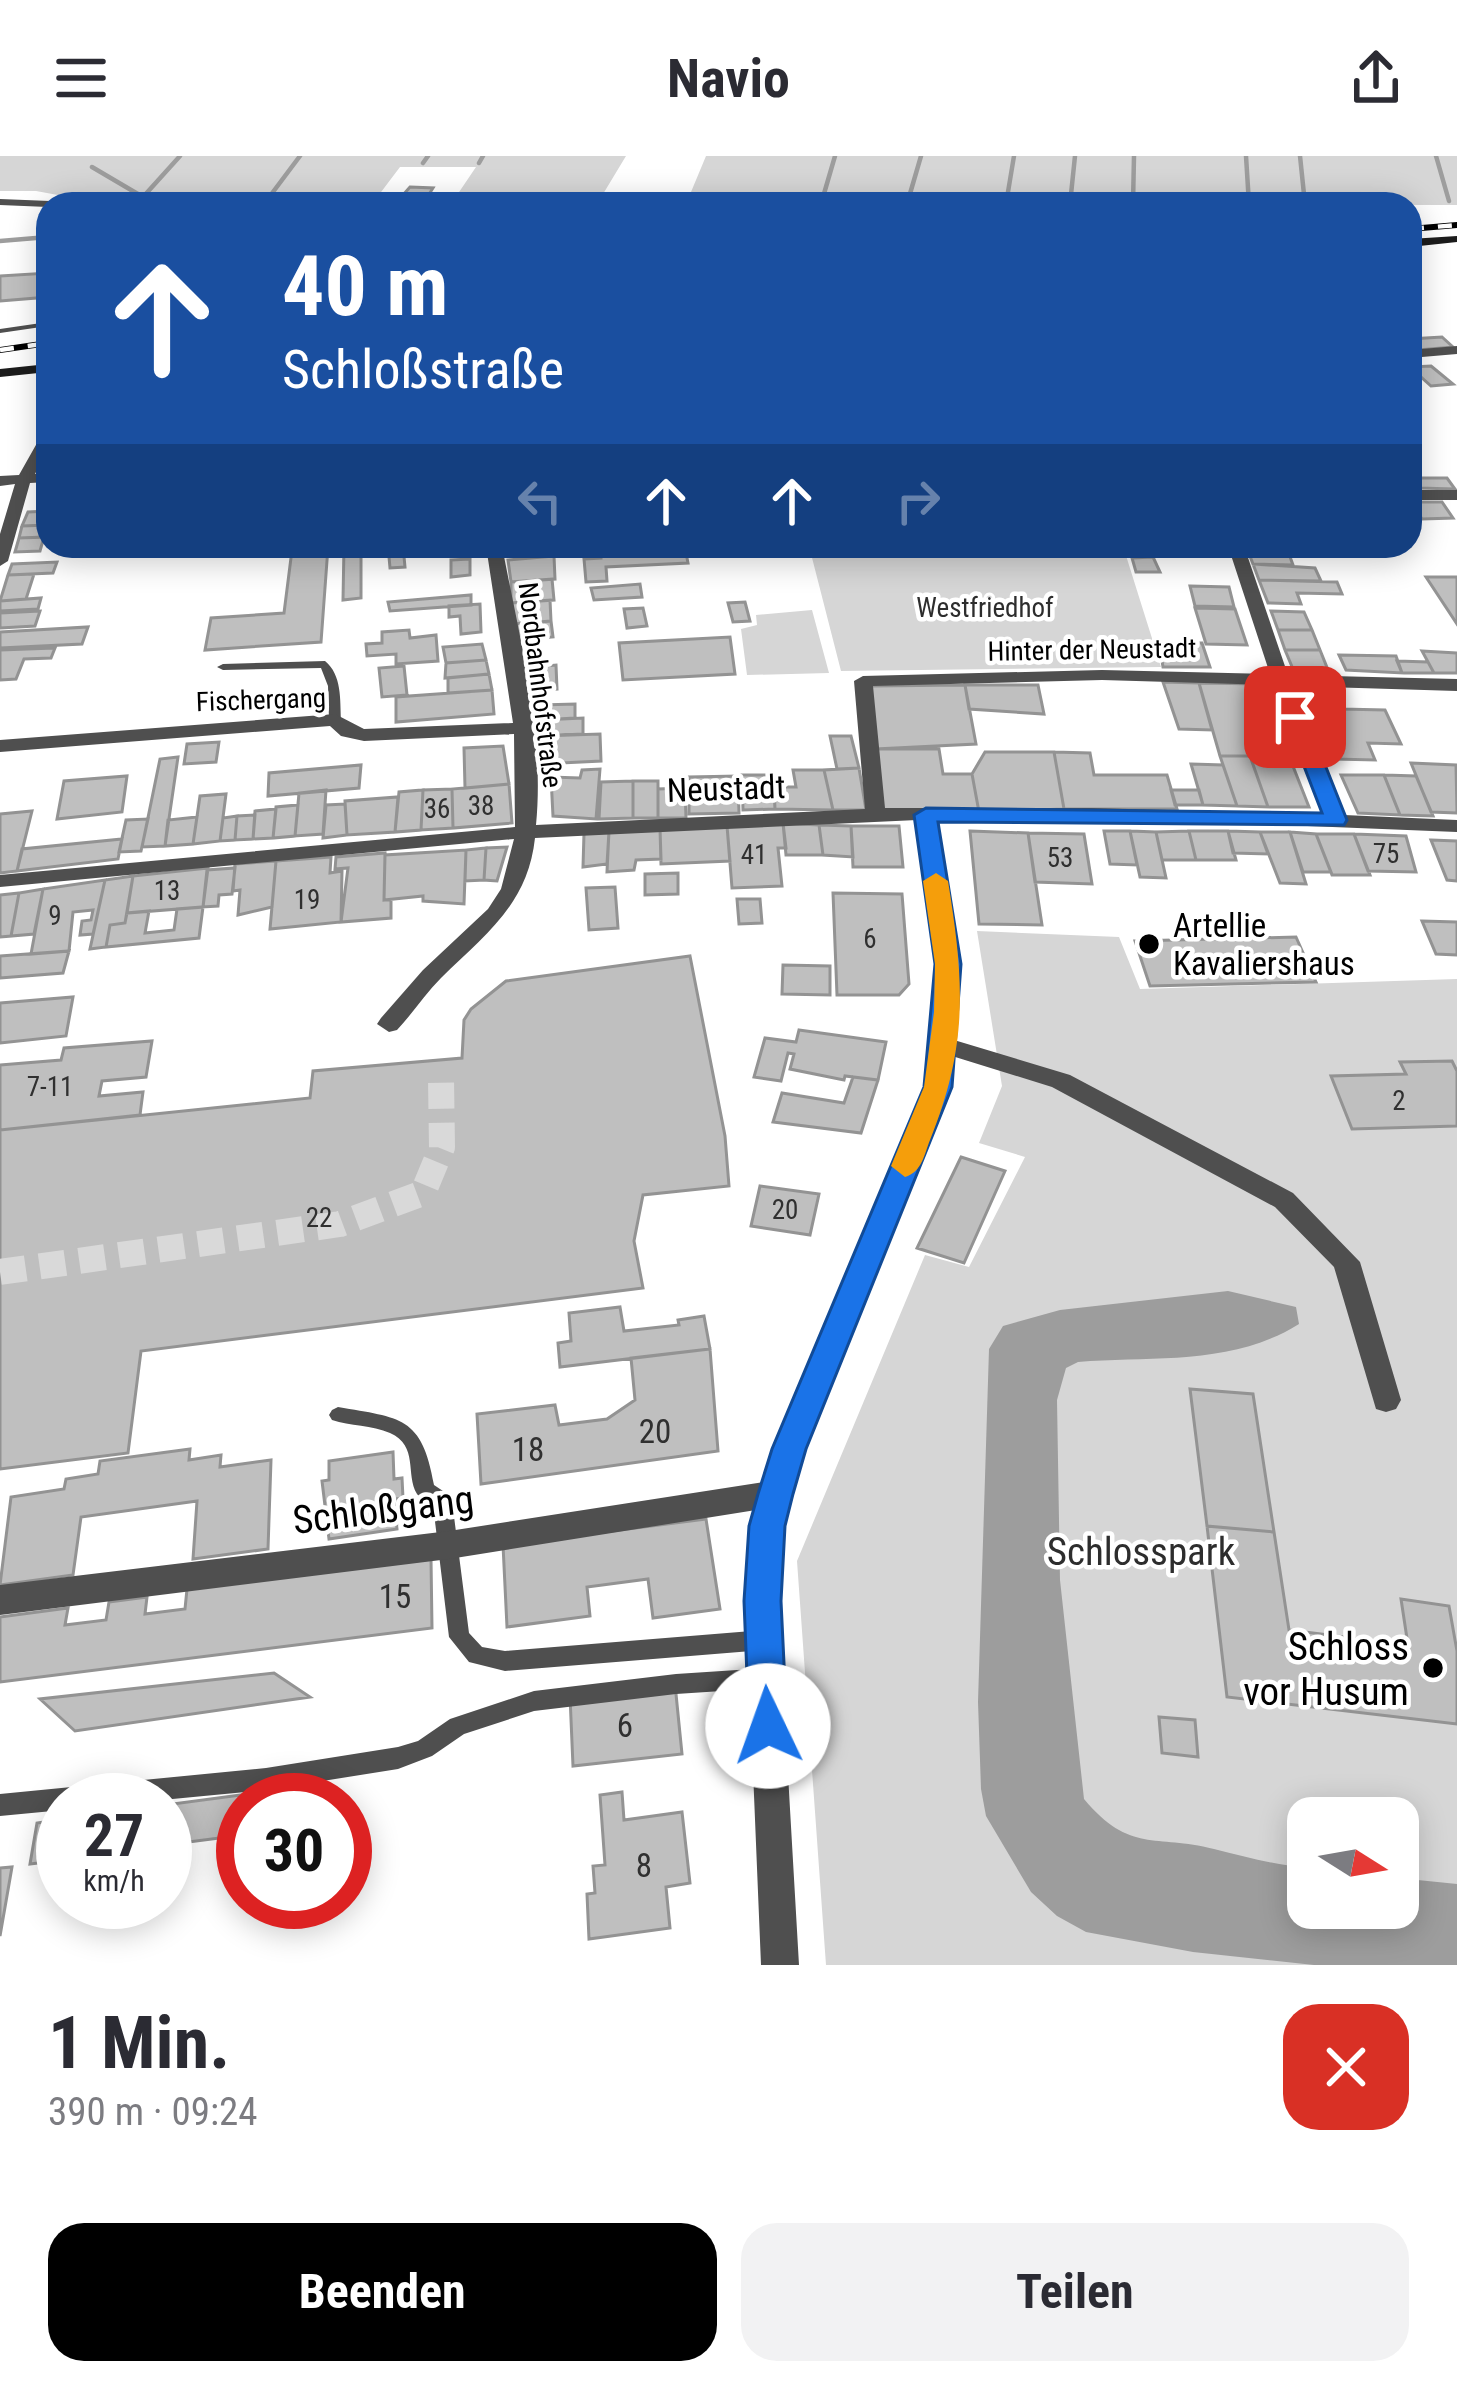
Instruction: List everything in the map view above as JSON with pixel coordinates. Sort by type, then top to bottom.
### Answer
[{"type":"main road","points":[[1422,242],[1457,239]]},
{"type":"main road","points":[[0,373],[36,369]]},
{"type":"street","points":[[0,202],[36,203]]},
{"type":"street","points":[[1422,352],[1457,350]]},
{"type":"street","points":[[0,561],[24,479],[36,458]]},
{"type":"street","points":[[0,481],[36,478]]},
{"type":"street","points":[[1422,495],[1457,495]]},
{"type":"street","name":"Nordbahnhofstraße","points":[[496,558],[520,728],[529,832]]},
{"type":"street","points":[[1240,558],[1336,820]]},
{"type":"street","name":"Hinter der Neustadt","points":[[876,817],[863,681],[1102,675],[1457,685]]},
{"type":"street","name":"Fischergang","points":[[0,746],[334,720],[348,732],[364,735],[520,728]]},
{"type":"street","points":[[780,1965],[764,1640],[767,1526],[789,1449],[938,1087],[948,964],[926,815]]},
{"type":"street","name":"Neustadt","points":[[0,881],[317,846],[926,815],[1457,826]]},
{"type":"street","points":[[389,1024],[429,977],[494,919],[512,889],[529,832]]},
{"type":"street","points":[[943,1045],[1061,1081],[1284,1200],[1346,1262],[1386,1400]]},
{"type":"street","name":"Schloßgang","points":[[0,1600],[449,1545],[775,1494]]},
{"type":"lane","points":[[0,331],[36,326]]},
{"type":"lane","points":[[223,667],[325,664],[334,686],[334,720]]},
{"type":"lane","points":[[338,1415],[402,1427],[420,1448],[425,1490],[442,1501],[459,1637],[476,1655],[505,1661],[764,1640]]},
{"type":"lane","points":[[0,1805],[266,1779],[398,1758],[424,1749],[458,1726],[534,1701],[766,1678]]},
{"type":"green space","points":[[0,156],[626,156],[604,192],[459,192],[476,167],[400,167],[381,192],[0,191]]},
{"type":"green space","points":[[706,156],[1457,156],[1457,205],[1422,205],[1422,192],[691,192]]},
{"type":"green space","name":"Westfriedhof","points":[[812,558],[1127,558],[1161,667],[841,671]]},
{"type":"green space","points":[[812,610],[829,673],[747,675],[741,629],[757,625],[756,615]]},
{"type":"green space","name":"Schlosspark","points":[[977,931],[1119,937],[1140,989],[1457,979],[1457,1965],[826,1965],[797,1561],[925,1255],[969,1267],[1025,1157],[979,1143],[1002,1086]]},
{"type":"shaded area","points":[[1228,1291],[1296,1307],[1299,1324],[1247,1347],[1220,1353],[1078,1362],[1066,1368],[1057,1400],[1060,1580],[1084,1799],[1115,1828],[1130,1835],[1287,1865],[1287,1929],[1419,1929],[1419,1880],[1457,1884],[1457,1965],[1314,1965],[1193,1952],[1086,1932],[1057,1916],[1031,1892],[986,1816],[981,1789],[978,1702],[989,1349],[1003,1326],[1060,1310]]},
{"type":"building","points":[[410,187],[433,188],[430,192],[406,192]]},
{"type":"building","points":[[36,274],[36,298],[0,301],[0,276]]},
{"type":"building","points":[[1442,337],[1453,347],[1422,350],[1422,338]]},
{"type":"building","points":[[1422,366],[1431,366],[1453,384],[1431,386],[1422,378]]},
{"type":"building","points":[[1422,478],[1447,478],[1455,489],[1422,488]]},
{"type":"building","points":[[1422,502],[1442,502],[1453,518],[1422,519]]},
{"type":"building","points":[[28,512],[36,512],[36,525],[22,526]]},
{"type":"building","points":[[36,525],[36,537],[19,538],[22,526]]},
{"type":"building","points":[[36,537],[36,551],[15,552],[19,538]]},
{"type":"building","points":[[291,558],[327,558],[321,642],[205,650],[211,618],[284,613]]},
{"type":"building","points":[[344,558],[361,558],[361,598],[343,600]]},
{"type":"building","points":[[389,558],[404,558],[405,567],[390,568]]},
{"type":"building","points":[[554,558],[555,579],[511,582],[508,560]]},
{"type":"building","points":[[687,558],[688,563],[606,567],[607,581],[586,582],[584,559]]},
{"type":"building","points":[[1132,558],[1153,558],[1160,572],[1136,572]]},
{"type":"building","points":[[1251,558],[1290,558],[1293,565],[1253,564]]},
{"type":"building","points":[[470,559],[470,575],[451,577],[451,560]]},
{"type":"building","points":[[57,562],[53,573],[8,575],[12,564]]},
{"type":"building","points":[[1253,564],[1315,568],[1321,581],[1259,580]]},
{"type":"building","points":[[34,574],[26,599],[0,601],[8,575]]},
{"type":"building","points":[[1426,577],[1457,577],[1457,624]]},
{"type":"building","points":[[552,579],[554,600],[511,603],[511,582]]},
{"type":"building","points":[[1259,580],[1337,582],[1342,594],[1297,593],[1301,604],[1268,603]]},
{"type":"building","points":[[640,584],[642,597],[594,600],[591,588]]},
{"type":"building","points":[[1190,586],[1229,587],[1234,607],[1195,606]]},
{"type":"building","points":[[471,595],[471,605],[390,611],[388,602]]},
{"type":"building","points":[[41,598],[38,609],[0,611],[0,601]]},
{"type":"building","points":[[550,600],[551,621],[513,624],[511,603]]},
{"type":"building","points":[[745,602],[750,621],[733,622],[728,603]]},
{"type":"building","points":[[480,604],[481,632],[461,634],[460,616],[449,617],[449,606]]},
{"type":"building","points":[[643,608],[647,626],[627,628],[624,609]]},
{"type":"building","points":[[1195,608],[1235,609],[1247,645],[1206,644]]},
{"type":"building","points":[[40,611],[35,626],[0,628],[0,613]]},
{"type":"building","points":[[1271,611],[1304,612],[1312,630],[1278,630]]},
{"type":"building","points":[[551,621],[553,637],[518,640],[513,624]]},
{"type":"building","points":[[88,627],[82,644],[0,648],[0,632]]},
{"type":"building","points":[[409,630],[410,638],[436,635],[438,661],[396,664],[396,654],[367,656],[366,644],[382,643],[382,632]]},
{"type":"building","points":[[1278,630],[1312,630],[1320,650],[1285,650]]},
{"type":"building","points":[[730,637],[735,674],[623,680],[619,643]]},
{"type":"building","points":[[1159,643],[1202,643],[1210,667],[1163,667]]},
{"type":"building","points":[[482,644],[486,660],[446,663],[443,647]]},
{"type":"building","points":[[55,648],[51,658],[24,659],[16,679],[0,680],[0,650]]},
{"type":"building","points":[[1285,650],[1320,650],[1328,670],[1293,669]]},
{"type":"building","points":[[1422,651],[1457,653],[1457,673],[1434,673]]},
{"type":"building","points":[[1339,655],[1396,656],[1402,673],[1346,670]]},
{"type":"building","points":[[486,660],[489,674],[445,678],[446,663]]},
{"type":"building","points":[[1397,661],[1428,662],[1434,673],[1402,673]]},
{"type":"building","points":[[556,665],[557,689],[523,691],[520,668]]},
{"type":"building","points":[[404,666],[407,695],[382,697],[379,668]]},
{"type":"building","points":[[489,674],[492,690],[448,693],[448,678]]},
{"type":"building","points":[[1163,682],[1199,683],[1212,730],[1179,729]]},
{"type":"building","points":[[1199,683],[1263,684],[1289,756],[1220,756]]},
{"type":"building","points":[[965,685],[1038,685],[1044,714],[969,709]]},
{"type":"building","points":[[965,685],[976,744],[875,749],[871,686]]},
{"type":"building","points":[[1298,687],[1332,688],[1341,709],[1385,710],[1401,744],[1368,743],[1375,760],[1334,759],[1325,740],[1320,740]]},
{"type":"building","points":[[492,690],[494,714],[396,722],[396,697]]},
{"type":"building","points":[[575,704],[575,718],[541,720],[541,705]]},
{"type":"building","points":[[583,718],[583,734],[541,736],[541,720]]},
{"type":"building","points":[[600,734],[601,761],[541,764],[541,736]]},
{"type":"building","points":[[830,736],[851,736],[859,768],[837,769]]},
{"type":"building","points":[[219,742],[216,762],[184,764],[187,744]]},
{"type":"building","points":[[503,746],[509,784],[465,788],[464,748]]},
{"type":"building","points":[[875,749],[939,749],[943,774],[972,774],[979,812],[882,812]]},
{"type":"building","points":[[985,752],[1054,752],[1064,809],[979,812],[972,774]]},
{"type":"building","points":[[1054,752],[1090,753],[1094,775],[1167,775],[1177,809],[1064,809]]},
{"type":"building","points":[[1220,756],[1250,756],[1268,807],[1237,806]]},
{"type":"building","points":[[1250,756],[1289,756],[1309,807],[1268,807]]},
{"type":"building","points":[[178,757],[165,846],[142,847],[160,759]]},
{"type":"building","points":[[1411,763],[1456,765],[1457,813],[1431,812]]},
{"type":"building","points":[[1191,764],[1223,765],[1237,806],[1203,805]]},
{"type":"building","points":[[361,765],[359,788],[268,796],[269,773]]},
{"type":"building","points":[[859,768],[866,810],[833,810],[824,770]]},
{"type":"building","points":[[600,769],[596,819],[553,816],[551,777],[580,778],[582,770]]},
{"type":"building","points":[[793,770],[824,770],[833,810],[775,809],[774,787],[796,787]]},
{"type":"building","points":[[742,775],[773,775],[775,809],[743,810]]},
{"type":"building","points":[[1341,775],[1384,775],[1400,815],[1358,813]]},
{"type":"building","points":[[1384,775],[1416,776],[1433,816],[1400,815]]},
{"type":"building","points":[[127,776],[122,812],[57,819],[64,781]]},
{"type":"building","points":[[738,776],[739,813],[689,814],[689,777]]},
{"type":"building","points":[[633,781],[633,818],[599,819],[601,782]]},
{"type":"building","points":[[633,781],[658,781],[658,818],[633,818]]},
{"type":"building","points":[[509,784],[512,823],[453,828],[452,789]]},
{"type":"building","points":[[685,788],[686,818],[658,818],[658,789]]},
{"type":"building","points":[[452,789],[453,828],[421,830],[423,790]]},
{"type":"building","points":[[326,790],[323,834],[295,836],[299,793]]},
{"type":"building","points":[[423,790],[421,830],[395,832],[399,792]]},
{"type":"building","points":[[1171,790],[1199,790],[1203,805],[1175,805]]},
{"type":"building","points":[[226,794],[220,841],[193,844],[200,796]]},
{"type":"building","points":[[398,797],[395,832],[347,835],[345,801]]},
{"type":"building","points":[[345,804],[347,835],[323,838],[326,805]]},
{"type":"building","points":[[298,805],[295,836],[273,838],[276,807]]},
{"type":"building","points":[[276,809],[273,838],[253,839],[255,811]]},
{"type":"building","points":[[32,811],[17,871],[0,873],[0,814]]},
{"type":"building","points":[[255,815],[253,839],[235,840],[237,816]]},
{"type":"building","points":[[237,816],[235,840],[220,841],[223,818]]},
{"type":"building","points":[[197,817],[193,844],[165,846],[168,820]]},
{"type":"building","points":[[148,819],[141,851],[119,852],[126,820]]},
{"type":"building","points":[[783,823],[819,825],[823,855],[786,855]]},
{"type":"building","points":[[783,823],[786,848],[778,848],[782,886],[732,888],[727,826]]},
{"type":"building","points":[[819,825],[851,826],[853,857],[823,855]]},
{"type":"building","points":[[727,826],[730,861],[661,864],[660,828]]},
{"type":"building","points":[[851,826],[899,826],[903,867],[853,867]]},
{"type":"building","points":[[660,828],[661,859],[636,860],[634,870],[607,872],[609,831]]},
{"type":"building","points":[[609,831],[607,864],[583,867],[584,833]]},
{"type":"building","points":[[970,831],[1028,833],[1042,925],[979,924]]},
{"type":"building","points":[[1104,831],[1130,831],[1137,865],[1110,864]]},
{"type":"building","points":[[1130,831],[1156,832],[1166,878],[1140,877]]},
{"type":"building","points":[[1189,831],[1228,831],[1236,860],[1196,860]]},
{"type":"building","points":[[1189,831],[1196,860],[1162,860],[1156,832]]},
{"type":"building","points":[[1228,831],[1260,832],[1268,854],[1233,853]]},
{"type":"building","points":[[1260,832],[1290,832],[1306,884],[1280,883]]},
{"type":"building","points":[[1290,832],[1316,834],[1331,872],[1303,872]]},
{"type":"building","points":[[1028,833],[1084,834],[1092,884],[1035,882]]},
{"type":"building","points":[[1316,834],[1354,834],[1370,875],[1332,875]]},
{"type":"building","points":[[1354,834],[1406,836],[1416,872],[1368,871]]},
{"type":"building","points":[[122,839],[118,859],[17,871],[22,849]]},
{"type":"building","points":[[1431,840],[1457,841],[1457,881],[1447,880]]},
{"type":"building","points":[[507,847],[497,881],[484,880],[486,848]]},
{"type":"building","points":[[486,848],[484,880],[465,881],[466,850]]},
{"type":"building","points":[[466,850],[464,904],[423,901],[423,896],[384,900],[385,855]]},
{"type":"building","points":[[385,853],[384,900],[391,900],[391,918],[341,922],[348,868],[335,869],[336,857]]},
{"type":"building","points":[[331,857],[330,873],[342,871],[341,922],[270,929],[276,861]]},
{"type":"building","points":[[276,861],[272,907],[238,915],[235,864]]},
{"type":"building","points":[[208,868],[203,907],[127,913],[133,876]]},
{"type":"building","points":[[235,868],[232,894],[219,895],[218,906],[203,907],[207,870]]},
{"type":"building","points":[[678,873],[678,894],[645,895],[645,874]]},
{"type":"building","points":[[133,876],[125,923],[110,925],[106,947],[90,949],[105,880]]},
{"type":"building","points":[[105,880],[93,934],[80,935],[82,921],[91,920],[93,910],[73,912],[69,951],[31,954],[43,889]]},
{"type":"building","points":[[615,887],[618,928],[589,930],[586,888]]},
{"type":"building","points":[[43,889],[34,934],[11,936],[19,893]]},
{"type":"building","points":[[19,893],[11,936],[0,937],[0,895]]},
{"type":"building","points":[[833,893],[902,894],[909,984],[899,995],[837,995]]},
{"type":"building","points":[[737,899],[760,899],[762,923],[739,924]]},
{"type":"building","points":[[203,907],[199,938],[106,947],[110,925],[125,923],[127,913],[149,911],[145,933],[174,930],[177,909]]},
{"type":"building","points":[[1422,921],[1457,922],[1457,955],[1436,954]]},
{"type":"building","points":[[1296,937],[1316,982],[1150,986],[1135,941]]},
{"type":"building","points":[[69,951],[63,973],[0,978],[0,956]]},
{"type":"building","points":[[690,956],[725,1136],[729,1186],[643,1195],[634,1241],[643,1288],[141,1351],[128,1453],[0,1469],[0,1130],[310,1098],[313,1071],[462,1058],[464,1020],[506,981]]},
{"type":"building","points":[[783,965],[830,966],[830,995],[782,994]]},
{"type":"building","points":[[73,997],[66,1036],[0,1043],[0,1003]]},
{"type":"building","points":[[799,1030],[886,1042],[878,1080],[845,1076],[844,1080],[790,1069],[794,1054],[788,1053],[781,1081],[754,1077],[765,1038],[796,1042]]},
{"type":"building","points":[[152,1041],[146,1077],[102,1081],[99,1096],[143,1092],[140,1115],[0,1130],[0,1065],[61,1060],[64,1048]]},
{"type":"building","points":[[1452,1061],[1457,1071],[1457,1126],[1352,1129],[1331,1076],[1406,1074],[1400,1062]]},
{"type":"building","points":[[853,1077],[878,1080],[861,1133],[773,1122],[782,1093],[844,1103]]},
{"type":"building","points":[[961,1157],[1005,1171],[964,1263],[917,1248]]},
{"type":"building","points":[[760,1186],[819,1194],[810,1235],[751,1226]]},
{"type":"building","points":[[620,1307],[624,1331],[679,1325],[678,1320],[704,1316],[710,1349],[560,1367],[558,1343],[571,1341],[569,1313]]},
{"type":"building","points":[[710,1349],[718,1451],[481,1484],[477,1414],[555,1405],[559,1425],[607,1419],[635,1400],[631,1358]]},
{"type":"building","points":[[1190,1389],[1253,1394],[1274,1532],[1207,1526]]},
{"type":"building","points":[[190,1449],[189,1460],[221,1455],[220,1467],[271,1460],[268,1549],[193,1559],[197,1501],[81,1517],[73,1575],[0,1585],[11,1497],[64,1489],[66,1479],[98,1474],[100,1461]]},
{"type":"building","points":[[393,1452],[394,1479],[402,1478],[403,1498],[395,1499],[397,1529],[329,1539],[322,1481],[329,1480],[329,1461]]},
{"type":"building","points":[[706,1519],[720,1609],[653,1618],[648,1579],[587,1587],[590,1616],[507,1627],[503,1545]]},
{"type":"building","name":"Schloss vor Husum","points":[[1207,1526],[1274,1532],[1289,1630],[1408,1645],[1401,1599],[1449,1606],[1457,1651],[1457,1724],[1227,1697]]},
{"type":"building","points":[[431,1559],[432,1628],[0,1682],[0,1617],[68,1608],[65,1625],[106,1620],[109,1602],[147,1597],[145,1614],[185,1609],[187,1589]]},
{"type":"building","points":[[274,1673],[310,1697],[75,1731],[40,1699]]},
{"type":"building","points":[[675,1684],[682,1754],[573,1766],[570,1696]]},
{"type":"building","points":[[1159,1717],[1195,1720],[1198,1757],[1162,1753]]},
{"type":"building","points":[[622,1792],[624,1820],[682,1812],[690,1883],[666,1887],[670,1928],[589,1939],[587,1894],[595,1893],[593,1866],[605,1865],[600,1795]]},
{"type":"building","points":[[216,1798],[216,1838],[192,1842],[192,1801]]},
{"type":"building","points":[[36,1829],[36,1863],[30,1864]]},
{"type":"building","points":[[12,1867],[0,1936],[0,1868]]},
{"type":"waterway","points":[[148,192],[180,156]]},
{"type":"waterway","points":[[273,192],[300,156]]},
{"type":"waterway","points":[[423,163],[428,156]]},
{"type":"waterway","points":[[479,163],[483,156]]},
{"type":"waterway","points":[[824,192],[835,156]]},
{"type":"waterway","points":[[910,192],[921,156]]},
{"type":"waterway","points":[[1008,192],[1014,156]]},
{"type":"waterway","points":[[1071,192],[1075,156]]},
{"type":"waterway","points":[[1133,192],[1134,156]]},
{"type":"waterway","points":[[1246,156],[1248,192]]},
{"type":"waterway","points":[[1300,156],[1304,192]]},
{"type":"waterway","points":[[1436,156],[1449,201]]},
{"type":"waterway","points":[[92,167],[134,192]]},
{"type":"waterway","points":[[0,241],[36,238]]},
{"type":"tunnel","points":[[0,1272],[340,1224],[423,1193],[442,1147],[441,1079]]},
{"type":"railway","points":[[1422,228],[1457,225]]},
{"type":"railway","points":[[0,350],[36,345]]},
{"type":"slow traffic","points":[[905,1166],[938,1087],[947,1012],[948,964],[936,881]]},
{"type":"place","name":"Artellie Kavaliershaus","points":[[1149,944]]},
{"type":"place","name":"Schloss vor Husum","points":[[1433,1668]]},
{"type":"route","points":[[768,1726],[763,1601],[767,1526],[775,1494],[789,1449],[938,1087],[948,964],[926,815],[1336,820],[1295,717]]}]
